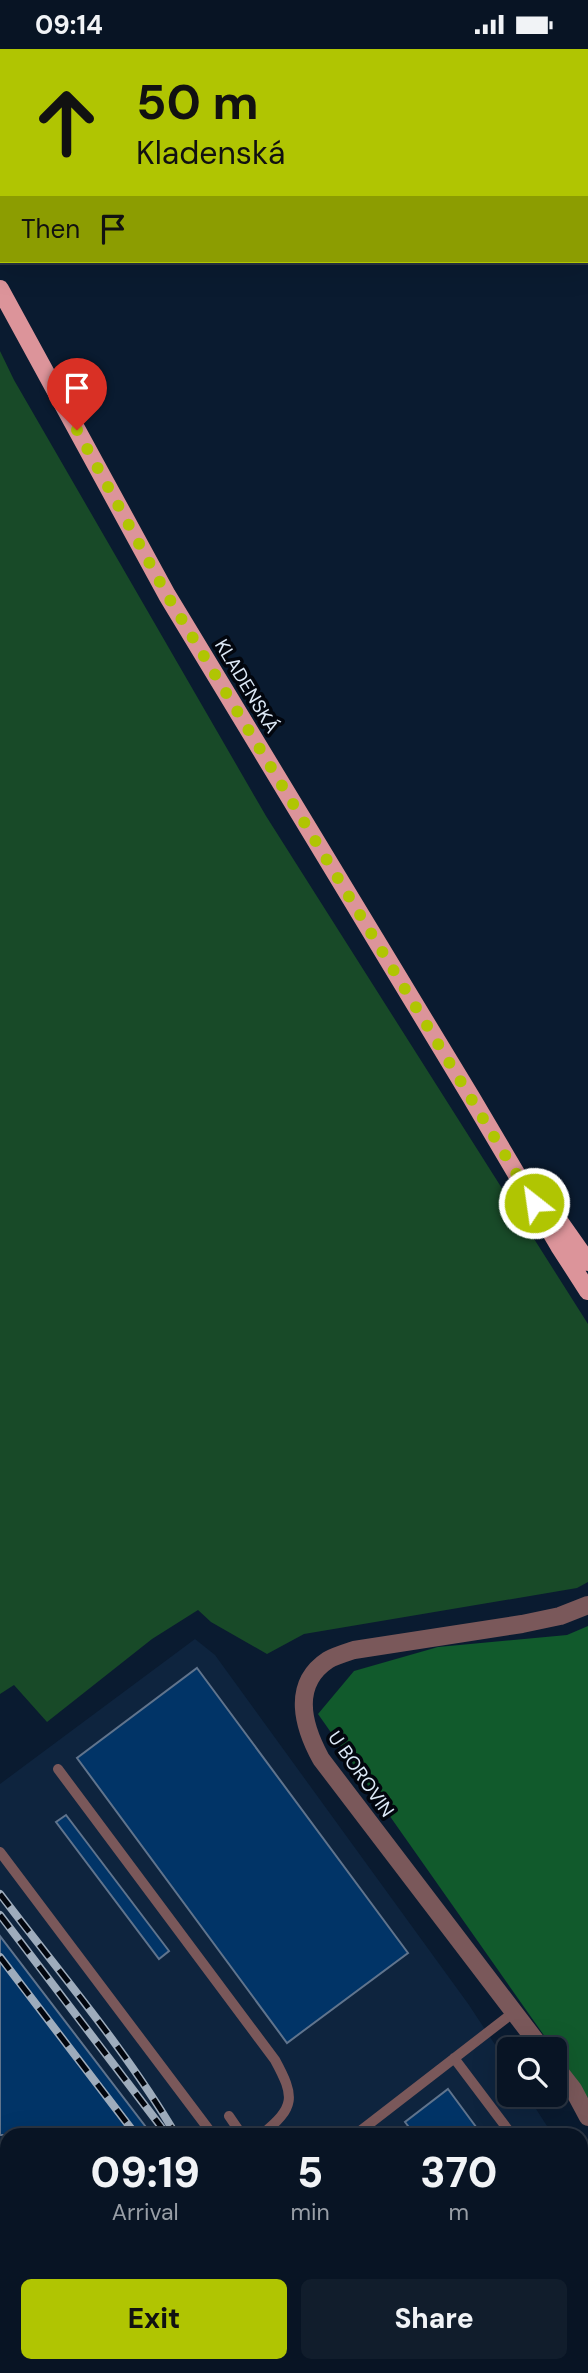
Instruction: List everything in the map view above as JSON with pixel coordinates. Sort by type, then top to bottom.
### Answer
[{"type":"main road","name":"KLADENSKÁ","points":[[0,289],[167,595],[471,1097]]},
{"type":"main road","points":[[471,1097],[588,1262]]},
{"type":"main road","points":[[471,1097],[559,1247],[588,1291]]},
{"type":"street","name":"U BOROVIN","points":[[533,2037],[321,1759],[308,1735],[303,1707],[307,1687],[314,1673],[328,1661],[354,1650],[523,1624],[560,1616],[588,1605]]},
{"type":"street","points":[[567,2081],[588,2117]]},
{"type":"lane","points":[[58,1769],[275,2060],[291,2094],[288,2106],[270,2128]]},
{"type":"lane","points":[[0,1852],[208,2128]]},
{"type":"lane","points":[[364,2128],[514,2012]]},
{"type":"lane","points":[[454,2058],[507,2128]]},
{"type":"lane","points":[[229,2116],[237,2128]]},
{"type":"shaded area","points":[[195,1639],[215,1655],[469,2005],[497,2048],[497,2107],[535,2107],[547,2128],[0,2128],[0,1784]]},
{"type":"green space","points":[[0,351],[14,380],[266,816],[588,1324],[588,1582],[577,1588],[304,1634],[267,1654],[211,1622],[198,1610],[152,1639],[47,1722],[14,1685],[0,1694]]},
{"type":"green space","points":[[588,1626],[588,2098],[567,2068],[567,2037],[545,2037],[318,1714],[354,1671],[438,1647],[567,1635]]},
{"type":"building","points":[[197,1668],[408,1953],[287,2043],[77,1758]]},
{"type":"building","points":[[66,1815],[169,1951],[159,1959],[56,1822]]},
{"type":"building","points":[[0,1936],[147,2128],[0,2128]]},
{"type":"building","points":[[448,2089],[477,2128],[410,2128],[405,2122]]},
{"type":"railway","points":[[0,1894],[114,2042],[172,2128]]},
{"type":"railway","points":[[0,1915],[162,2128]]},
{"type":"railway","points":[[0,1957],[131,2128]]},
{"type":"route","points":[[77,430],[167,595],[534,1203]]}]
